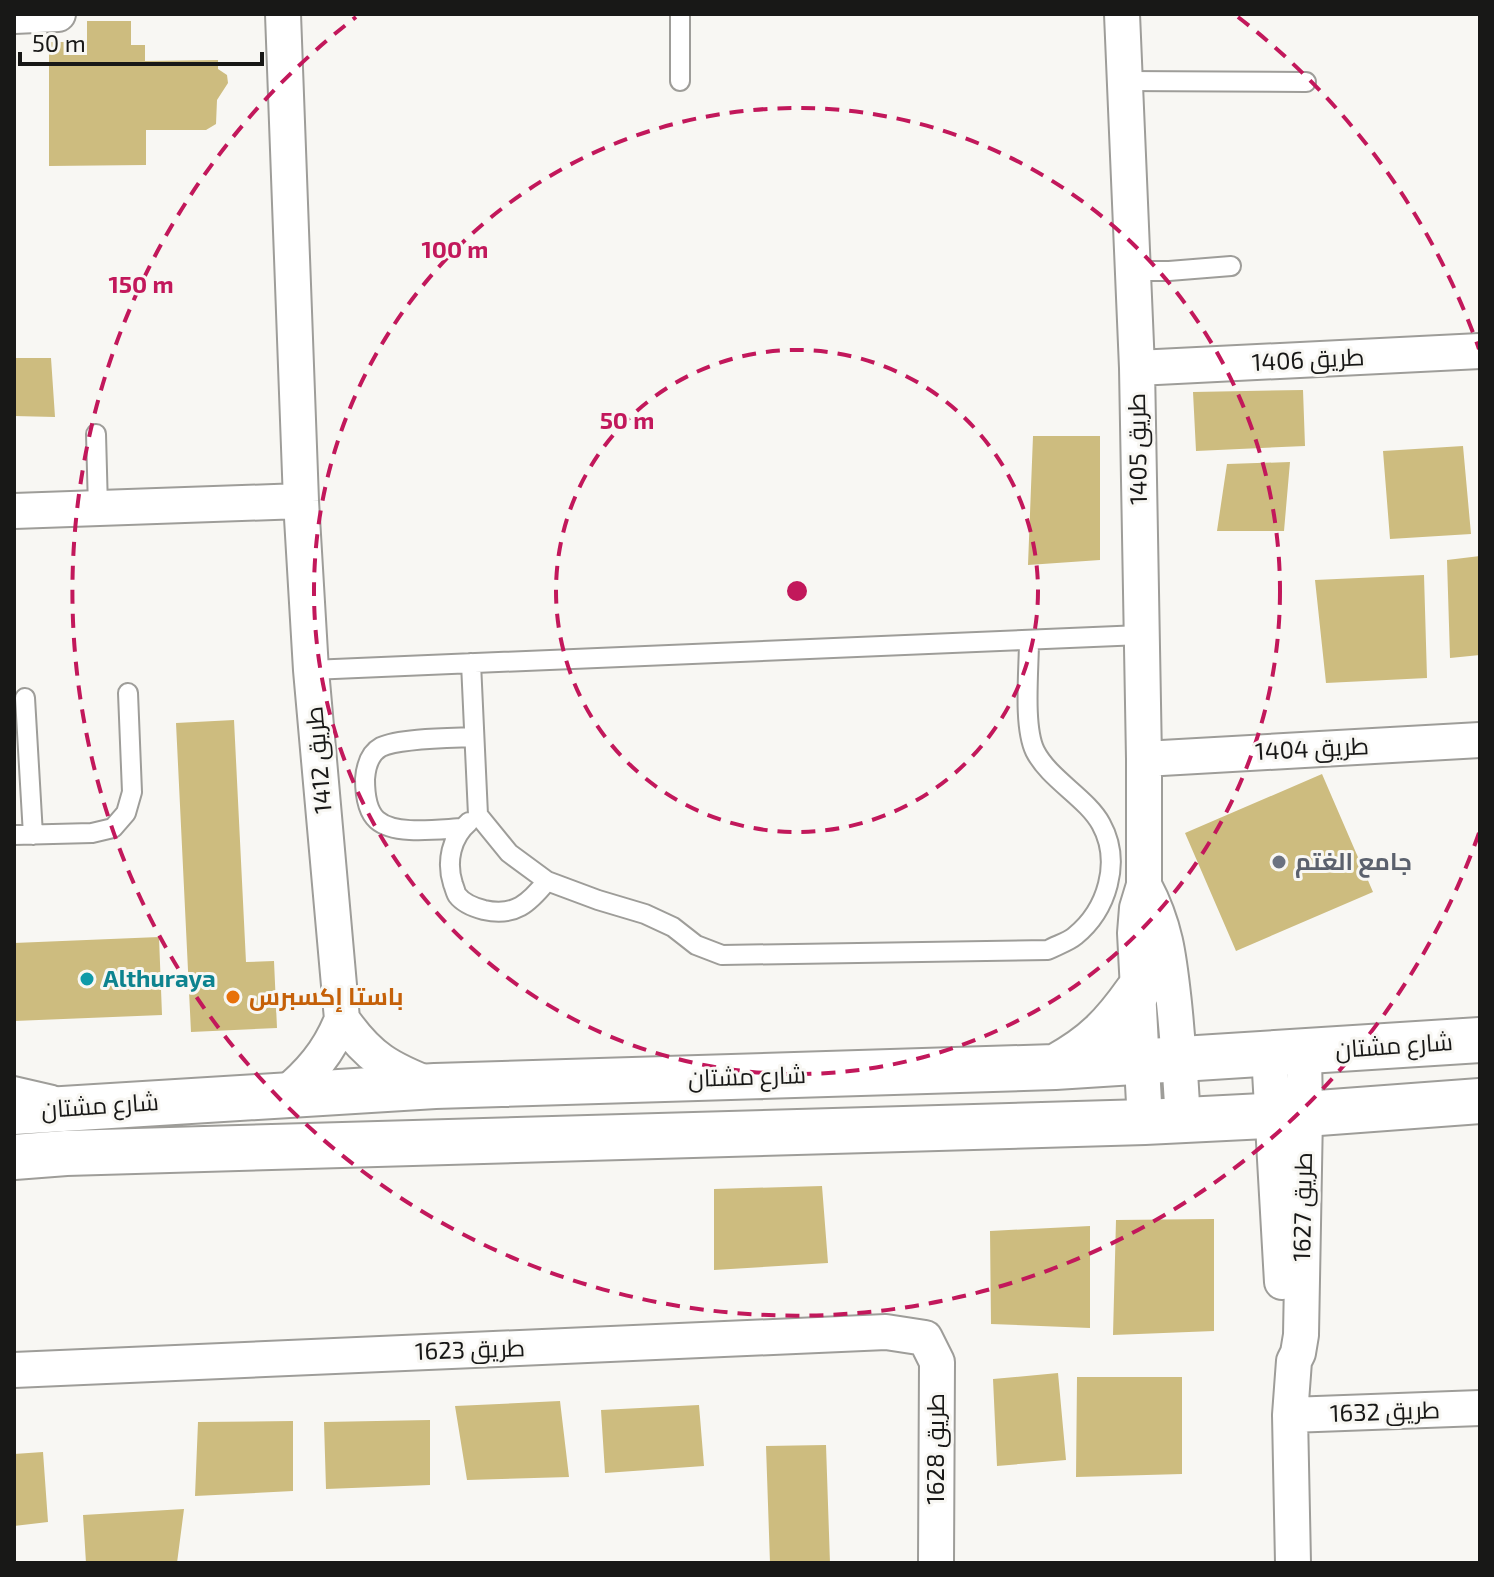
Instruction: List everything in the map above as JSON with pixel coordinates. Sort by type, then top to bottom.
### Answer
[{"type":"street","points":[[14,16],[58,14]]},
{"type":"street","name":"طريق 1412","points":[[283,14],[301,501],[311,670],[342,1019]]},
{"type":"street","name":"طريق 1405","points":[[1122,14],[1137,368],[1144,759],[1144,885],[1137,908],[1135,933],[1137,992],[1161,1059]]},
{"type":"street","name":"طريق 1406","points":[[1137,368],[1480,351]]},
{"type":"street","points":[[14,511],[301,501]]},
{"type":"street","name":"طريق 1404","points":[[1144,759],[1480,740]]},
{"type":"street","name":"طريق 1405","points":[[1144,885],[1157,908],[1168,957],[1161,1059],[1164,1121]]},
{"type":"street","points":[[1055,1067],[1102,1036],[1137,992]]},
{"type":"street","points":[[342,1019],[373,1057],[400,1073],[435,1086]]},
{"type":"street","points":[[283,1096],[304,1079],[322,1058],[342,1019]]},
{"type":"street","name":"شارع مشتان","points":[[14,1112],[435,1086],[1055,1067],[1480,1040]]},
{"type":"street","name":"طريق 1627","points":[[1286,1053],[1285,1335],[1294,1361],[1290,1415],[1293,1563]]},
{"type":"street","name":"شارع مشتان","points":[[14,1157],[1164,1121],[1480,1101]]},
{"type":"street","name":"طريق 1623","points":[[14,1370],[886,1332],[925,1338]]},
{"type":"street","name":"طريق 1628","points":[[925,1338],[937,1362],[936,1563]]},
{"type":"street","name":"طريق 1632","points":[[1290,1415],[1480,1408]]},
{"type":"lane","points":[[680,14],[680,81]]},
{"type":"lane","points":[[1124,81],[1306,82]]},
{"type":"lane","points":[[1133,271],[1231,266]]},
{"type":"lane","points":[[96,434],[98,508]]},
{"type":"lane","points":[[311,670],[1141,635]]},
{"type":"lane","points":[[471,663],[478,815],[509,853],[547,881],[645,914],[673,927],[696,945],[722,955],[1048,950],[1074,937],[1095,915],[1109,886],[1111,854],[1101,824],[1035,751],[1028,724],[1029,640]]},
{"type":"lane","points":[[14,835],[92,833],[113,828],[126,813],[132,792],[128,693]]},
{"type":"lane","points":[[25,698],[33,835]]},
{"type":"lane","points":[[463,828],[408,830],[389,826],[376,819],[368,804],[365,776],[370,757],[378,748],[393,743],[474,737]]},
{"type":"lane","points":[[478,815],[463,828],[453,843],[449,871],[456,895],[475,907],[496,913],[516,909],[532,899],[547,881]]},
{"type":"lane","points":[[14,1086],[94,1106]]},
{"type":"building","points":[[87,21],[131,21],[131,45],[145,45],[145,61],[218,60],[218,69],[227,75],[228,83],[217,100],[216,124],[206,130],[146,130],[146,165],[49,166],[49,42],[87,42]]},
{"type":"building","points":[[14,358],[51,358],[55,417],[14,416]]},
{"type":"building","points":[[1303,390],[1305,446],[1196,451],[1193,392]]},
{"type":"building","points":[[1033,436],[1100,436],[1100,560],[1028,565]]},
{"type":"building","points":[[1463,446],[1471,534],[1390,539],[1383,451]]},
{"type":"building","points":[[1290,462],[1284,531],[1217,531],[1227,464]]},
{"type":"building","points":[[1480,556],[1480,655],[1450,658],[1447,560]]},
{"type":"building","points":[[1424,575],[1427,678],[1326,683],[1315,580]]},
{"type":"building","points":[[234,720],[246,962],[274,961],[277,1028],[191,1032],[176,723]]},
{"type":"building","name":"جامع الغتم","points":[[1322,774],[1373,892],[1236,951],[1185,833]]},
{"type":"building","name":"Althuraya","points":[[159,937],[162,1015],[14,1021],[14,943]]},
{"type":"building","points":[[822,1186],[828,1263],[714,1270],[714,1189]]},
{"type":"building","points":[[1214,1219],[1214,1331],[1113,1335],[1116,1220]]},
{"type":"building","points":[[1090,1226],[1090,1328],[991,1324],[990,1231]]},
{"type":"building","points":[[1058,1373],[1066,1460],[997,1466],[993,1379]]},
{"type":"building","points":[[1077,1377],[1182,1377],[1182,1474],[1076,1477]]},
{"type":"building","points":[[560,1401],[569,1477],[467,1480],[455,1406]]},
{"type":"building","points":[[699,1405],[704,1466],[605,1473],[601,1410]]},
{"type":"building","points":[[430,1420],[430,1485],[326,1489],[324,1422]]},
{"type":"building","points":[[293,1421],[293,1491],[195,1496],[198,1422]]},
{"type":"building","points":[[826,1445],[830,1563],[770,1563],[766,1446]]},
{"type":"building","points":[[43,1452],[48,1522],[14,1526],[14,1454]]},
{"type":"building","points":[[184,1509],[177,1563],[86,1563],[83,1515]]},
{"type":"place","name":"جامع الغتم","points":[[1279,862]]},
{"type":"place","name":"Althuraya","points":[[87,979]]},
{"type":"place","name":"باستا إكسبرس","points":[[233,997]]}]
